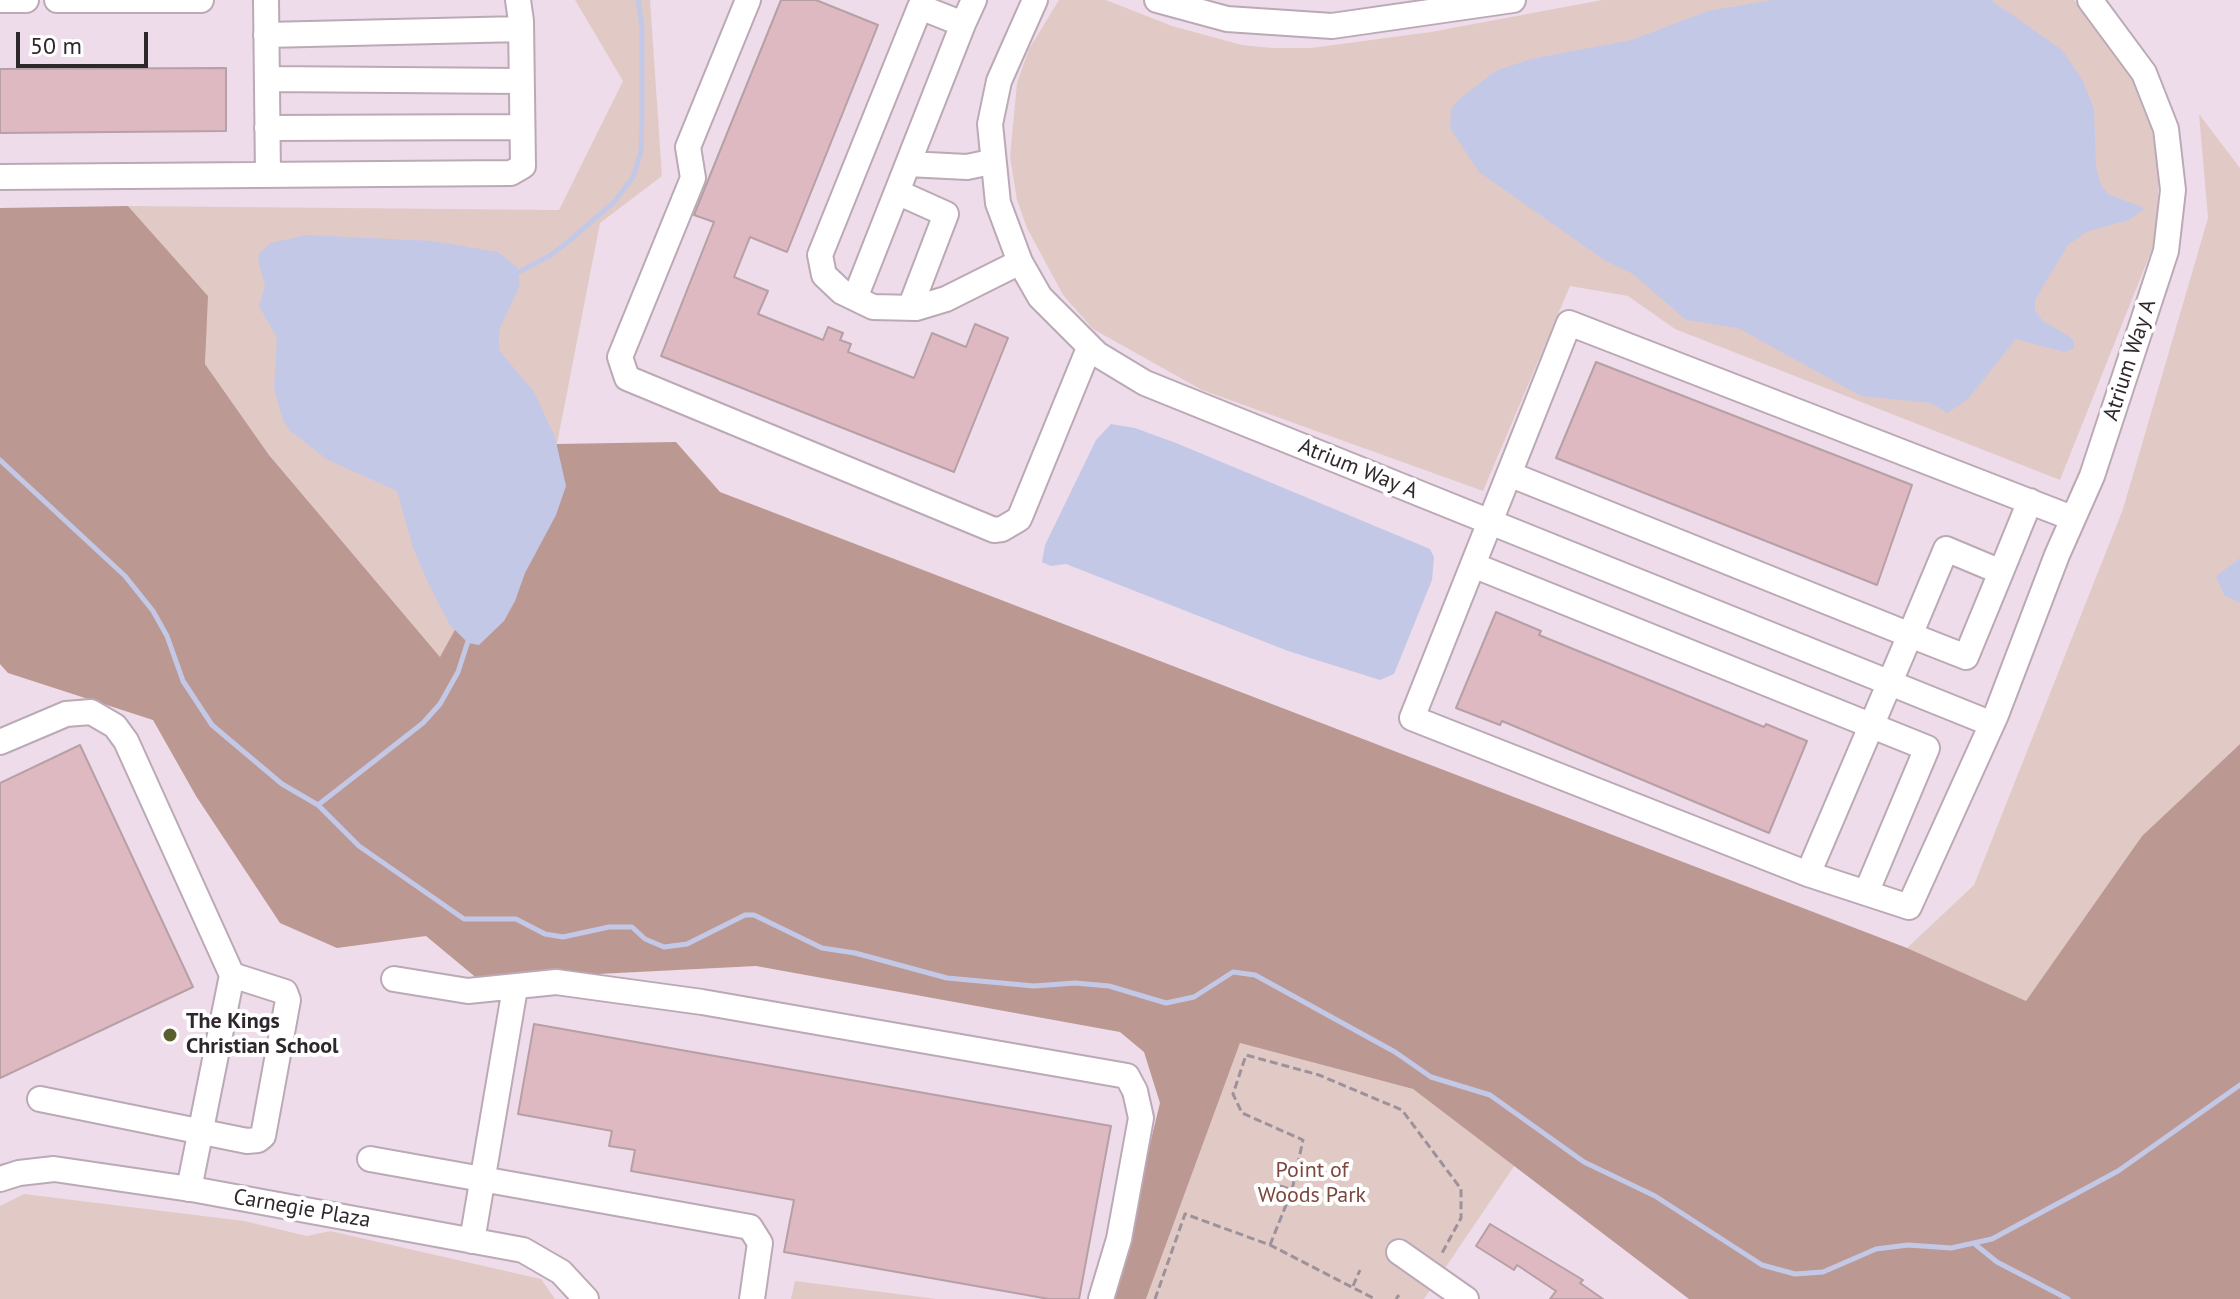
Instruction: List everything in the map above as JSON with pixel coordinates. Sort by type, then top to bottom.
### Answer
[{"type":"street","points":[[0,0],[26,0]]},
{"type":"street","points":[[57,0],[201,0]]},
{"type":"street","points":[[266,0],[268,175]]},
{"type":"street","points":[[0,177],[511,173],[523,166],[518,0]]},
{"type":"street","points":[[748,0],[688,147],[693,178],[620,357],[627,378],[994,530],[1019,519],[1089,348]]},
{"type":"street","points":[[855,298],[974,0]]},
{"type":"street","name":"Atrium Way A","points":[[1035,0],[999,81],[990,124],[991,162],[998,203],[1020,262],[1040,297],[1089,348],[1145,383],[1992,724]]},
{"type":"street","points":[[1157,0],[1227,19],[1332,26],[1513,0]]},
{"type":"street","name":"Atrium Way A","points":[[1866,893],[1909,907],[1992,724],[2072,518],[2092,476],[2166,251],[2173,190],[2169,144],[2157,100],[2128,48],[2090,0]]},
{"type":"street","points":[[963,24],[911,4],[820,255],[824,275],[842,292],[873,307],[910,308],[946,299],[1020,262]]},
{"type":"street","points":[[266,35],[521,29]]},
{"type":"street","points":[[267,79],[521,81]]},
{"type":"street","points":[[267,128],[522,127]]},
{"type":"street","points":[[908,164],[967,167],[991,162]]},
{"type":"street","points":[[897,192],[946,214],[910,308]]},
{"type":"street","points":[[1473,565],[1927,748],[1866,893],[1808,874],[1412,718],[1569,323],[2072,518]]},
{"type":"street","points":[[1509,474],[1966,657],[2030,501]]},
{"type":"street","points":[[1808,874],[1946,549],[2001,572]]},
{"type":"street","points":[[0,742],[66,714],[91,712],[115,726],[126,741],[232,975],[189,1189]]},
{"type":"street","points":[[40,1099],[247,1141],[263,1136],[287,1014],[285,992],[232,975]]},
{"type":"street","points":[[394,979],[468,991],[556,982],[702,1002],[1127,1076],[1135,1091],[1141,1118],[1119,1239],[1101,1299]]},
{"type":"street","points":[[472,1241],[515,988]]},
{"type":"street","points":[[370,1159],[750,1227],[757,1232],[760,1243],[752,1299]]},
{"type":"street","name":"Carnegie Plaza","points":[[0,1179],[19,1173],[54,1169],[189,1189],[472,1241],[538,1256],[561,1272],[586,1299]]},
{"type":"street","points":[[1399,1252],[1466,1299]]},
{"type":"path","points":[[1270,1245],[1292,1190],[1303,1140],[1242,1113],[1233,1094],[1246,1055],[1319,1075],[1402,1110],[1461,1189],[1461,1218],[1431,1275]]},
{"type":"path","points":[[1280,1186],[1292,1190]]},
{"type":"path","points":[[1155,1299],[1185,1214],[1270,1245],[1375,1299]]},
{"type":"path","points":[[1353,1286],[1360,1270]]},
{"type":"green space","points":[[575,0],[650,0],[662,176],[600,223],[557,444],[515,601],[440,657],[269,455],[205,364],[207,295],[128,206],[559,210],[623,81]]},
{"type":"green space","points":[[1059,0],[1106,0],[1172,26],[1242,45],[1311,48],[1431,32],[1602,0],[2074,0],[2104,33],[2147,105],[2159,171],[2156,239],[2060,480],[1675,329],[1628,296],[1570,286],[1483,491],[1202,390],[1093,329],[1063,295],[1027,228],[1017,200],[1010,157],[1017,83],[1029,49]]},
{"type":"green space","points":[[2199,114],[2240,168],[2240,744],[2142,836],[2026,1002],[1907,948],[1974,885],[2123,509],[2208,218]]},
{"type":"green space","name":"Point of Woods Park","points":[[1240,1043],[1413,1089],[1515,1165],[1424,1299],[1146,1299]]},
{"type":"green space","points":[[24,1194],[244,1221],[307,1236],[330,1231],[541,1279],[555,1299],[0,1299],[0,1206]]},
{"type":"green space","points":[[795,1281],[937,1299],[791,1299]]},
{"type":"shaded area","points":[[128,206],[208,296],[205,364],[269,455],[440,657],[557,444],[676,442],[720,492],[1907,948],[2026,1001],[2142,836],[2240,744],[2240,1299],[1689,1299],[1413,1089],[1240,1043],[1146,1299],[1112,1299],[1160,1103],[1144,1052],[1120,1032],[756,966],[479,980],[426,936],[337,948],[280,923],[196,796],[153,720],[8,673],[0,664],[0,208]]},
{"type":"water","points":[[1772,0],[1991,0],[2062,50],[2083,81],[2094,109],[2096,167],[2101,185],[2108,194],[2145,208],[2129,220],[2086,232],[2068,245],[2035,300],[2035,311],[2043,321],[2073,340],[2074,349],[2064,352],[2016,339],[1968,399],[1947,413],[1931,403],[1861,396],[1738,328],[1686,320],[1633,274],[1604,260],[1479,172],[1450,128],[1451,110],[1457,101],[1495,71],[1531,59],[1631,40],[1708,11]]},
{"type":"water","points":[[306,235],[433,241],[498,252],[517,267],[520,285],[499,330],[499,350],[534,392],[555,437],[566,486],[556,515],[525,573],[515,601],[504,621],[479,645],[468,643],[450,625],[413,548],[397,491],[328,460],[290,431],[282,418],[274,387],[277,338],[259,306],[265,286],[258,260],[260,252],[271,243]]},
{"type":"water","points":[[1111,424],[1135,428],[1176,443],[1430,549],[1434,557],[1432,580],[1394,674],[1380,680],[1288,651],[1066,564],[1051,566],[1042,562],[1045,545],[1096,440]]},
{"type":"water","points":[[2240,558],[2240,603],[2224,595],[2216,576]]},
{"type":"building","points":[[781,0],[816,0],[878,25],[787,252],[750,237],[734,277],[768,291],[758,314],[823,340],[828,327],[843,333],[840,340],[851,344],[848,352],[914,378],[932,333],[966,347],[975,324],[1008,338],[954,472],[661,356],[714,222],[694,215]]},
{"type":"building","points":[[226,68],[226,131],[0,133],[0,69]]},
{"type":"building","points":[[1596,362],[1912,485],[1877,585],[1556,458]]},
{"type":"building","points":[[1496,612],[1541,631],[1539,635],[1764,727],[1766,724],[1807,741],[1769,833],[1502,721],[1500,725],[1456,708]]},
{"type":"building","points":[[80,745],[193,987],[0,1078],[0,783]]},
{"type":"building","points":[[534,1024],[1111,1126],[1079,1299],[1049,1299],[784,1252],[794,1200],[631,1171],[635,1150],[609,1146],[612,1131],[518,1114]]},
{"type":"building","points":[[1490,1224],[1583,1280],[1580,1283],[1603,1299],[1550,1299],[1556,1291],[1517,1265],[1514,1270],[1476,1246]]},
{"type":"waterway","points":[[513,275],[551,255],[569,241],[615,201],[633,177],[641,152],[642,27],[638,0]]},
{"type":"waterway","points":[[0,460],[125,576],[153,611],[167,636],[183,681],[212,725],[282,784],[318,805],[359,846],[464,919],[516,919],[545,934],[563,937],[609,927],[632,927],[645,939],[664,947],[687,944],[745,915],[754,915],[822,948],[855,953],[947,978],[1034,986],[1075,983],[1109,986],[1166,1003],[1194,997],[1233,972],[1255,975],[1395,1052],[1431,1077],[1490,1095],[1584,1162],[1655,1196],[1762,1265],[1795,1274],[1823,1272],[1876,1249],[1908,1245],[1951,1248],[1992,1239],[2118,1171],[2240,1085]]},
{"type":"waterway","points":[[318,805],[423,723],[440,704],[458,672],[469,638]]},
{"type":"waterway","points":[[1976,1245],[1997,1262],[2068,1299]]},
{"type":"place","name":"The Kings Christian School","points":[[170,1035]]}]
